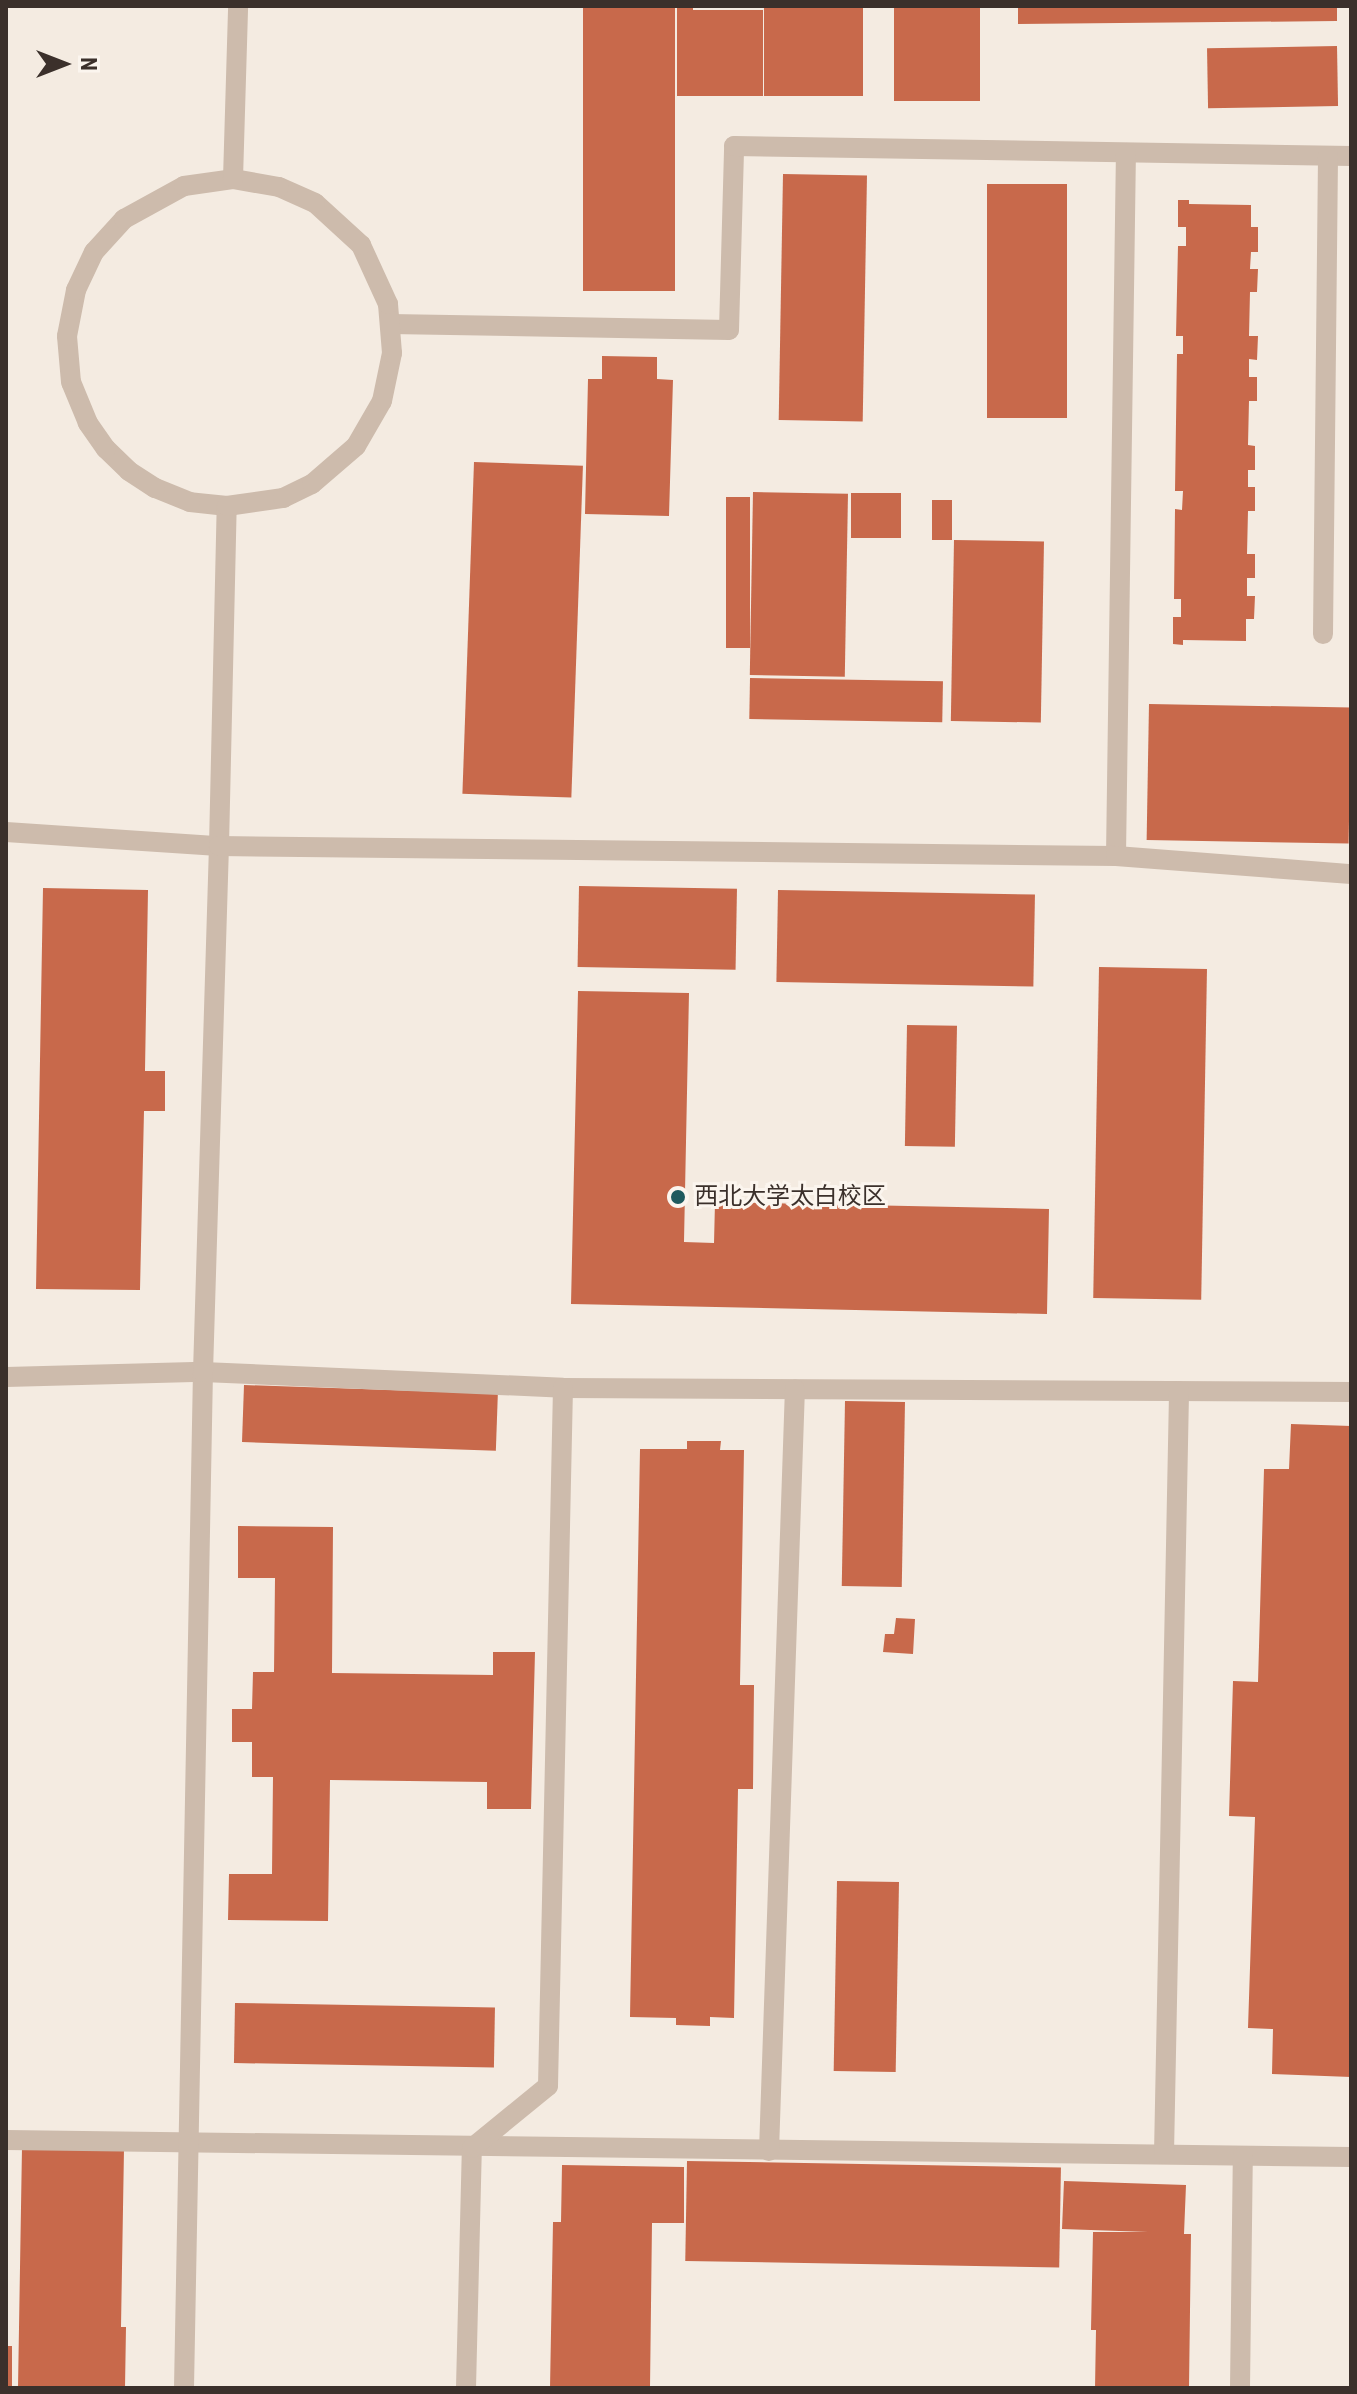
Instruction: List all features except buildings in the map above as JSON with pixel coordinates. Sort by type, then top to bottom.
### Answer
[{"type":"street","points":[[233,179],[238,6]]},
{"type":"street","points":[[390,324],[729,330],[734,146],[1351,156]]},
{"type":"street","points":[[1116,856],[1126,153]]},
{"type":"street","points":[[1323,634],[1328,156]]},
{"type":"street","points":[[233,179],[279,187],[315,203],[361,245],[388,304],[390,324],[392,353],[382,401],[356,446],[312,484],[283,498],[227,506],[190,502],[155,488],[129,471],[106,449],[88,423],[71,382],[67,336],[76,290],[94,252],[124,219],[184,186],[233,179]]},
{"type":"street","points":[[184,2388],[203,1372],[227,506]]},
{"type":"street","points":[[6,832],[219,846],[1116,856],[1351,874]]},
{"type":"street","points":[[6,1377],[203,1372],[563,1388],[1351,1392]]},
{"type":"street","points":[[466,2388],[472,2148],[548,2086],[563,1388]]},
{"type":"street","points":[[769,2151],[795,1389]]},
{"type":"street","points":[[1164,2154],[1179,1391]]},
{"type":"street","points":[[6,2140],[189,2145],[1351,2157]]},
{"type":"street","points":[[1240,2388],[1243,2156]]},
{"type":"place","name":"西北大学太白校区","points":[[678,1197]]}]
